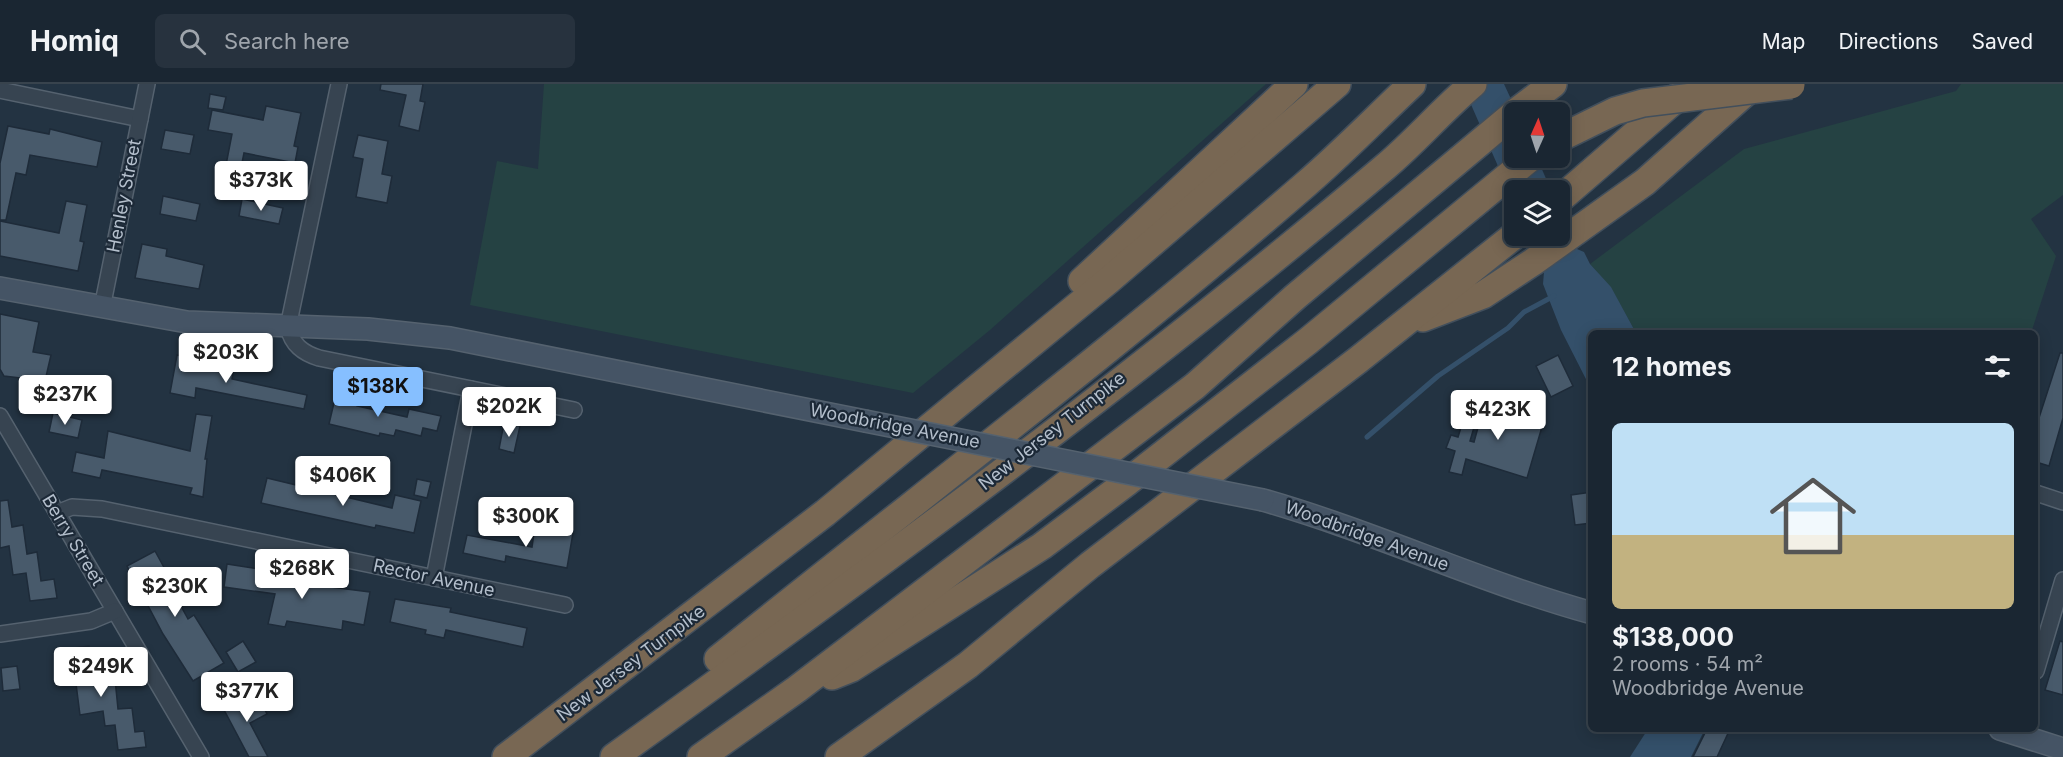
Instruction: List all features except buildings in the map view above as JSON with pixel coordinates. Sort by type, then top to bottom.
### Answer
[{"type":"highway","points":[[960,402],[1140,226],[1294,84]]},
{"type":"highway","name":"New Jersey Turnpike","points":[[506,757],[714,600],[960,402],[1109,280],[1337,84]]},
{"type":"highway","points":[[598,757],[1176,293],[1308,182],[1412,84]]},
{"type":"highway","points":[[1529,102],[1553,84]]},
{"type":"highway","points":[[1570,190],[1693,84]]},
{"type":"highway","points":[[1399,327],[1483,295],[1533,262],[1574,230],[1646,182],[1755,84]]},
{"type":"highway","points":[[1570,133],[1615,111],[1643,103],[1796,85]]},
{"type":"highway","name":"New Jersey Turnpike","points":[[614,757],[1010,465],[1154,353],[1388,165],[1468,88]]},
{"type":"highway","points":[[701,757],[797,689],[1195,386],[1295,297],[1411,203],[1504,122]]},
{"type":"highway","points":[[797,689],[852,668],[1042,546],[1308,341],[1518,168]]},
{"type":"highway","points":[[839,757],[968,665],[1099,558],[1504,244]]},
{"type":"street","name":"Henley Street","points":[[102,308],[147,84]]},
{"type":"street","points":[[339,84],[288,327],[294,343],[313,356],[574,410]]},
{"type":"street","points":[[0,90],[140,119]]},
{"type":"street","name":"Woodbridge Avenue","points":[[0,288],[188,322],[368,329],[450,338],[1263,500],[1346,525],[1528,595],[1588,612]]},
{"type":"street","points":[[434,578],[471,389]]},
{"type":"street","name":"Berry Street","points":[[0,416],[201,757]]},
{"type":"street","points":[[2038,495],[2063,502]]},
{"type":"street","name":"Rector Avenue","points":[[57,513],[72,507],[102,509],[565,605]]},
{"type":"street","points":[[2038,664],[2063,580]]},
{"type":"street","points":[[0,634],[91,621],[115,611]]},
{"type":"street","points":[[2014,732],[2063,749]]},
{"type":"green space","points":[[544,84],[1266,84],[990,330],[913,393],[470,305],[497,161],[538,169]]},
{"type":"green space","points":[[1961,84],[2063,84],[2063,195],[2031,219],[2056,256],[2032,330],[1634,330],[1611,288],[1590,264],[1744,149],[1956,91]]},
{"type":"water","points":[[1462,84],[1504,84],[1512,102],[1504,102],[1504,168],[1541,168],[1547,180],[1504,180]]},
{"type":"water","points":[[1570,233],[1577,249],[1584,252],[1590,264],[1611,287],[1634,330],[1588,330],[1588,383],[1561,330],[1543,284],[1544,272],[1532,246],[1570,246]]},
{"type":"water","points":[[1646,732],[1704,732],[1691,757],[1630,757]]},
{"type":"waterway","points":[[1367,437],[1438,376],[1508,328],[1524,312],[1554,296]]}]
